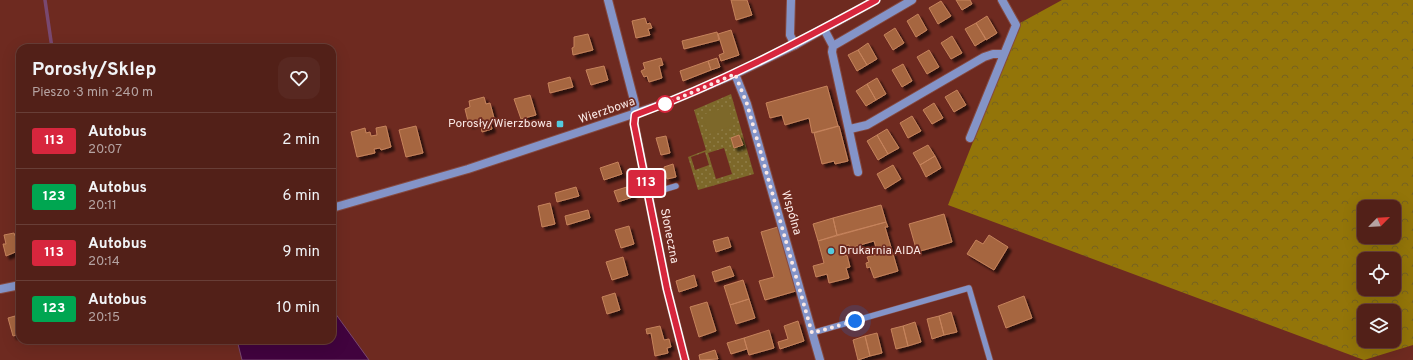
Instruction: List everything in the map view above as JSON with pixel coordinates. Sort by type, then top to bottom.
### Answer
[{"type":"street","name":"Słoneczna","points":[[608,0],[635,104],[634,124],[667,289],[685,360]]},
{"type":"street","points":[[792,0],[790,35],[795,45]]},
{"type":"street","name":"Wierzbowa","points":[[336,207],[468,170],[635,115],[735,74],[795,45],[876,0]]},
{"type":"street","points":[[832,46],[912,0]]},
{"type":"street","points":[[970,138],[1016,25],[1002,0]]},
{"type":"street","points":[[824,29],[832,46],[832,52],[850,129],[858,172]]},
{"type":"street","points":[[850,129],[867,125],[984,57],[993,54],[1004,54]]},
{"type":"street","name":"Wspólna","points":[[735,74],[747,104],[820,360]]},
{"type":"street","points":[[0,290],[16,286]]},
{"type":"lane","points":[[649,194],[676,186]]},
{"type":"lane","points":[[812,333],[969,288],[990,360]]},
{"type":"shaded area","points":[[731,94],[754,174],[698,190],[688,157],[706,150],[694,110]],"holes":[[[724,148],[732,174],[716,179],[708,153]],[[705,152],[709,165],[695,170],[691,157]]]},
{"type":"shaded area","points":[[728,107],[734,125],[709,134],[702,115]]},
{"type":"shaded area","points":[[336,314],[369,360],[242,360],[238,344],[336,344]]},
{"type":"green space","points":[[1062,0],[1413,0],[1413,345],[1364,360],[948,205],[1020,23]]},
{"type":"building","points":[[731,0],[747,0],[752,15],[736,20]]},
{"type":"building","points":[[956,0],[970,0],[972,4],[962,10]]},
{"type":"building","points":[[941,1],[951,16],[938,24],[929,8]]},
{"type":"building","points":[[918,14],[927,30],[916,37],[907,21]]},
{"type":"building","points":[[987,16],[997,33],[986,40],[976,23]]},
{"type":"building","points":[[645,18],[647,24],[650,23],[652,28],[648,29],[650,35],[636,38],[632,21]]},
{"type":"building","points":[[976,23],[986,39],[975,46],[965,29]]},
{"type":"building","points":[[895,28],[904,43],[893,50],[884,35]]},
{"type":"building","points":[[731,30],[739,55],[721,61],[719,55],[724,53],[718,34]]},
{"type":"building","points":[[717,32],[719,40],[684,49],[682,41]]},
{"type":"building","points":[[588,34],[593,50],[573,55],[572,48],[574,47],[574,37]]},
{"type":"building","points":[[952,36],[962,53],[951,59],[941,43]]},
{"type":"building","points":[[868,43],[877,59],[867,65],[858,50]]},
{"type":"building","points":[[858,50],[867,65],[857,71],[848,55]]},
{"type":"building","points":[[929,50],[939,67],[927,74],[917,57]]},
{"type":"building","points":[[661,58],[663,65],[659,66],[662,78],[649,82],[647,76],[644,77],[641,71],[645,69],[643,63]]},
{"type":"building","points":[[717,58],[720,67],[711,70],[708,61]]},
{"type":"building","points":[[708,61],[711,70],[683,81],[680,71]]},
{"type":"building","points":[[903,64],[912,81],[902,87],[892,70]]},
{"type":"building","points":[[604,66],[608,80],[591,85],[586,70]]},
{"type":"building","points":[[570,77],[573,87],[550,93],[548,83]]},
{"type":"building","points":[[877,78],[886,94],[876,100],[867,84]]},
{"type":"building","points":[[867,84],[876,100],[866,106],[856,91]]},
{"type":"building","points":[[827,86],[838,126],[812,133],[809,118],[785,125],[782,115],[770,118],[766,103]]},
{"type":"building","points":[[957,90],[966,105],[954,112],[945,97]]},
{"type":"building","points":[[530,95],[536,115],[521,119],[514,99]]},
{"type":"building","points":[[484,97],[486,104],[490,103],[494,118],[490,120],[492,129],[482,132],[480,122],[469,125],[465,109],[470,107],[469,101]]},
{"type":"building","points":[[934,103],[943,118],[932,124],[923,110]]},
{"type":"building","points":[[912,116],[921,131],[908,138],[900,123]]},
{"type":"building","points":[[386,126],[391,147],[381,150],[380,148],[374,149],[375,153],[357,157],[351,132],[365,128],[366,133],[370,132],[371,136],[377,135],[376,128]]},
{"type":"building","points":[[416,126],[423,153],[406,157],[399,130]]},
{"type":"building","points":[[839,126],[848,161],[835,164],[834,161],[822,164],[814,133]]},
{"type":"building","points":[[887,129],[899,148],[888,154],[877,135]]},
{"type":"building","points":[[739,135],[743,145],[734,148],[731,138]]},
{"type":"building","points":[[877,135],[888,154],[878,160],[867,141]]},
{"type":"building","points":[[666,136],[670,153],[661,155],[656,138]]},
{"type":"building","points":[[928,145],[935,156],[920,165],[913,153]]},
{"type":"building","points":[[935,156],[941,168],[926,177],[920,165]]},
{"type":"building","points":[[618,162],[622,174],[604,180],[600,168]]},
{"type":"building","points":[[673,164],[676,177],[667,179],[664,167]]},
{"type":"building","points":[[893,165],[901,179],[885,189],[877,174]]},
{"type":"building","points":[[630,186],[633,197],[618,202],[614,191]]},
{"type":"building","points":[[576,187],[579,196],[557,202],[555,193]]},
{"type":"building","points":[[550,203],[555,224],[542,227],[538,206]]},
{"type":"building","points":[[881,205],[886,222],[837,235],[833,218]]},
{"type":"building","points":[[588,210],[590,218],[567,225],[565,216]]},
{"type":"building","points":[[944,214],[952,242],[917,252],[909,224]]},
{"type":"building","points":[[833,218],[837,235],[818,241],[813,224]]},
{"type":"building","name":"Drukarnia AIDA","points":[[886,222],[888,227],[885,227],[898,271],[874,278],[870,267],[867,268],[866,263],[869,262],[867,257],[878,254],[874,241],[850,248],[849,245],[841,247],[843,256],[847,255],[850,267],[846,268],[849,278],[829,283],[827,274],[816,277],[813,266],[824,263],[818,241]]},
{"type":"building","points":[[629,226],[634,244],[621,248],[615,230]]},
{"type":"building","points":[[778,227],[796,291],[765,300],[759,281],[774,277],[761,232]]},
{"type":"building","points":[[14,233],[16,236],[16,252],[6,256],[3,244],[6,244],[4,235]]},
{"type":"building","points":[[989,235],[1008,247],[994,270],[967,254],[976,240],[983,244]]},
{"type":"building","points":[[728,237],[731,247],[716,252],[713,241]]},
{"type":"building","points":[[623,257],[628,275],[612,280],[606,262]]},
{"type":"building","points":[[730,266],[734,276],[715,282],[712,272]]},
{"type":"building","points":[[694,275],[697,286],[679,292],[676,281]]},
{"type":"building","points":[[743,280],[749,299],[730,305],[724,286]]},
{"type":"building","points":[[615,293],[620,310],[607,314],[602,297]]},
{"type":"building","points":[[1024,296],[1032,318],[1006,328],[998,306]]},
{"type":"building","points":[[749,299],[755,318],[736,324],[730,305]]},
{"type":"building","points":[[707,302],[716,331],[699,337],[690,307]]},
{"type":"building","points":[[951,312],[957,332],[944,335],[939,316]]},
{"type":"building","points":[[15,316],[16,335],[13,336],[8,318]]},
{"type":"building","points":[[939,316],[944,335],[932,339],[927,319]]},
{"type":"building","points":[[798,321],[804,341],[780,349],[778,342],[788,339],[784,326]]},
{"type":"building","points":[[915,322],[921,342],[908,346],[903,326]]},
{"type":"building","points":[[660,326],[664,340],[669,339],[671,347],[667,348],[668,353],[655,356],[651,333],[647,334],[646,329]]},
{"type":"building","points":[[903,326],[908,346],[896,349],[891,329]]},
{"type":"building","points":[[769,330],[774,348],[749,355],[744,338]]},
{"type":"building","points":[[877,333],[882,353],[870,356],[865,336]]},
{"type":"building","points":[[865,336],[870,356],[858,360],[853,340]]},
{"type":"building","points":[[744,338],[747,349],[731,354],[727,343]]},
{"type":"building","points":[[715,350],[718,359],[700,360],[699,355]]},
{"type":"waterway","points":[[45,0],[51,44]]},
{"type":"bus line","name":"113","points":[[685,360],[667,289],[634,124],[635,115],[686,96],[735,74],[795,45],[876,0]]},
{"type":"place","name":"Porosły/Wierzbowa","points":[[560,124]]},
{"type":"place","name":"Drukarnia AIDA","points":[[831,251]]},
{"type":"route","points":[[665,104],[735,74],[747,104],[812,333],[855,321]]}]
